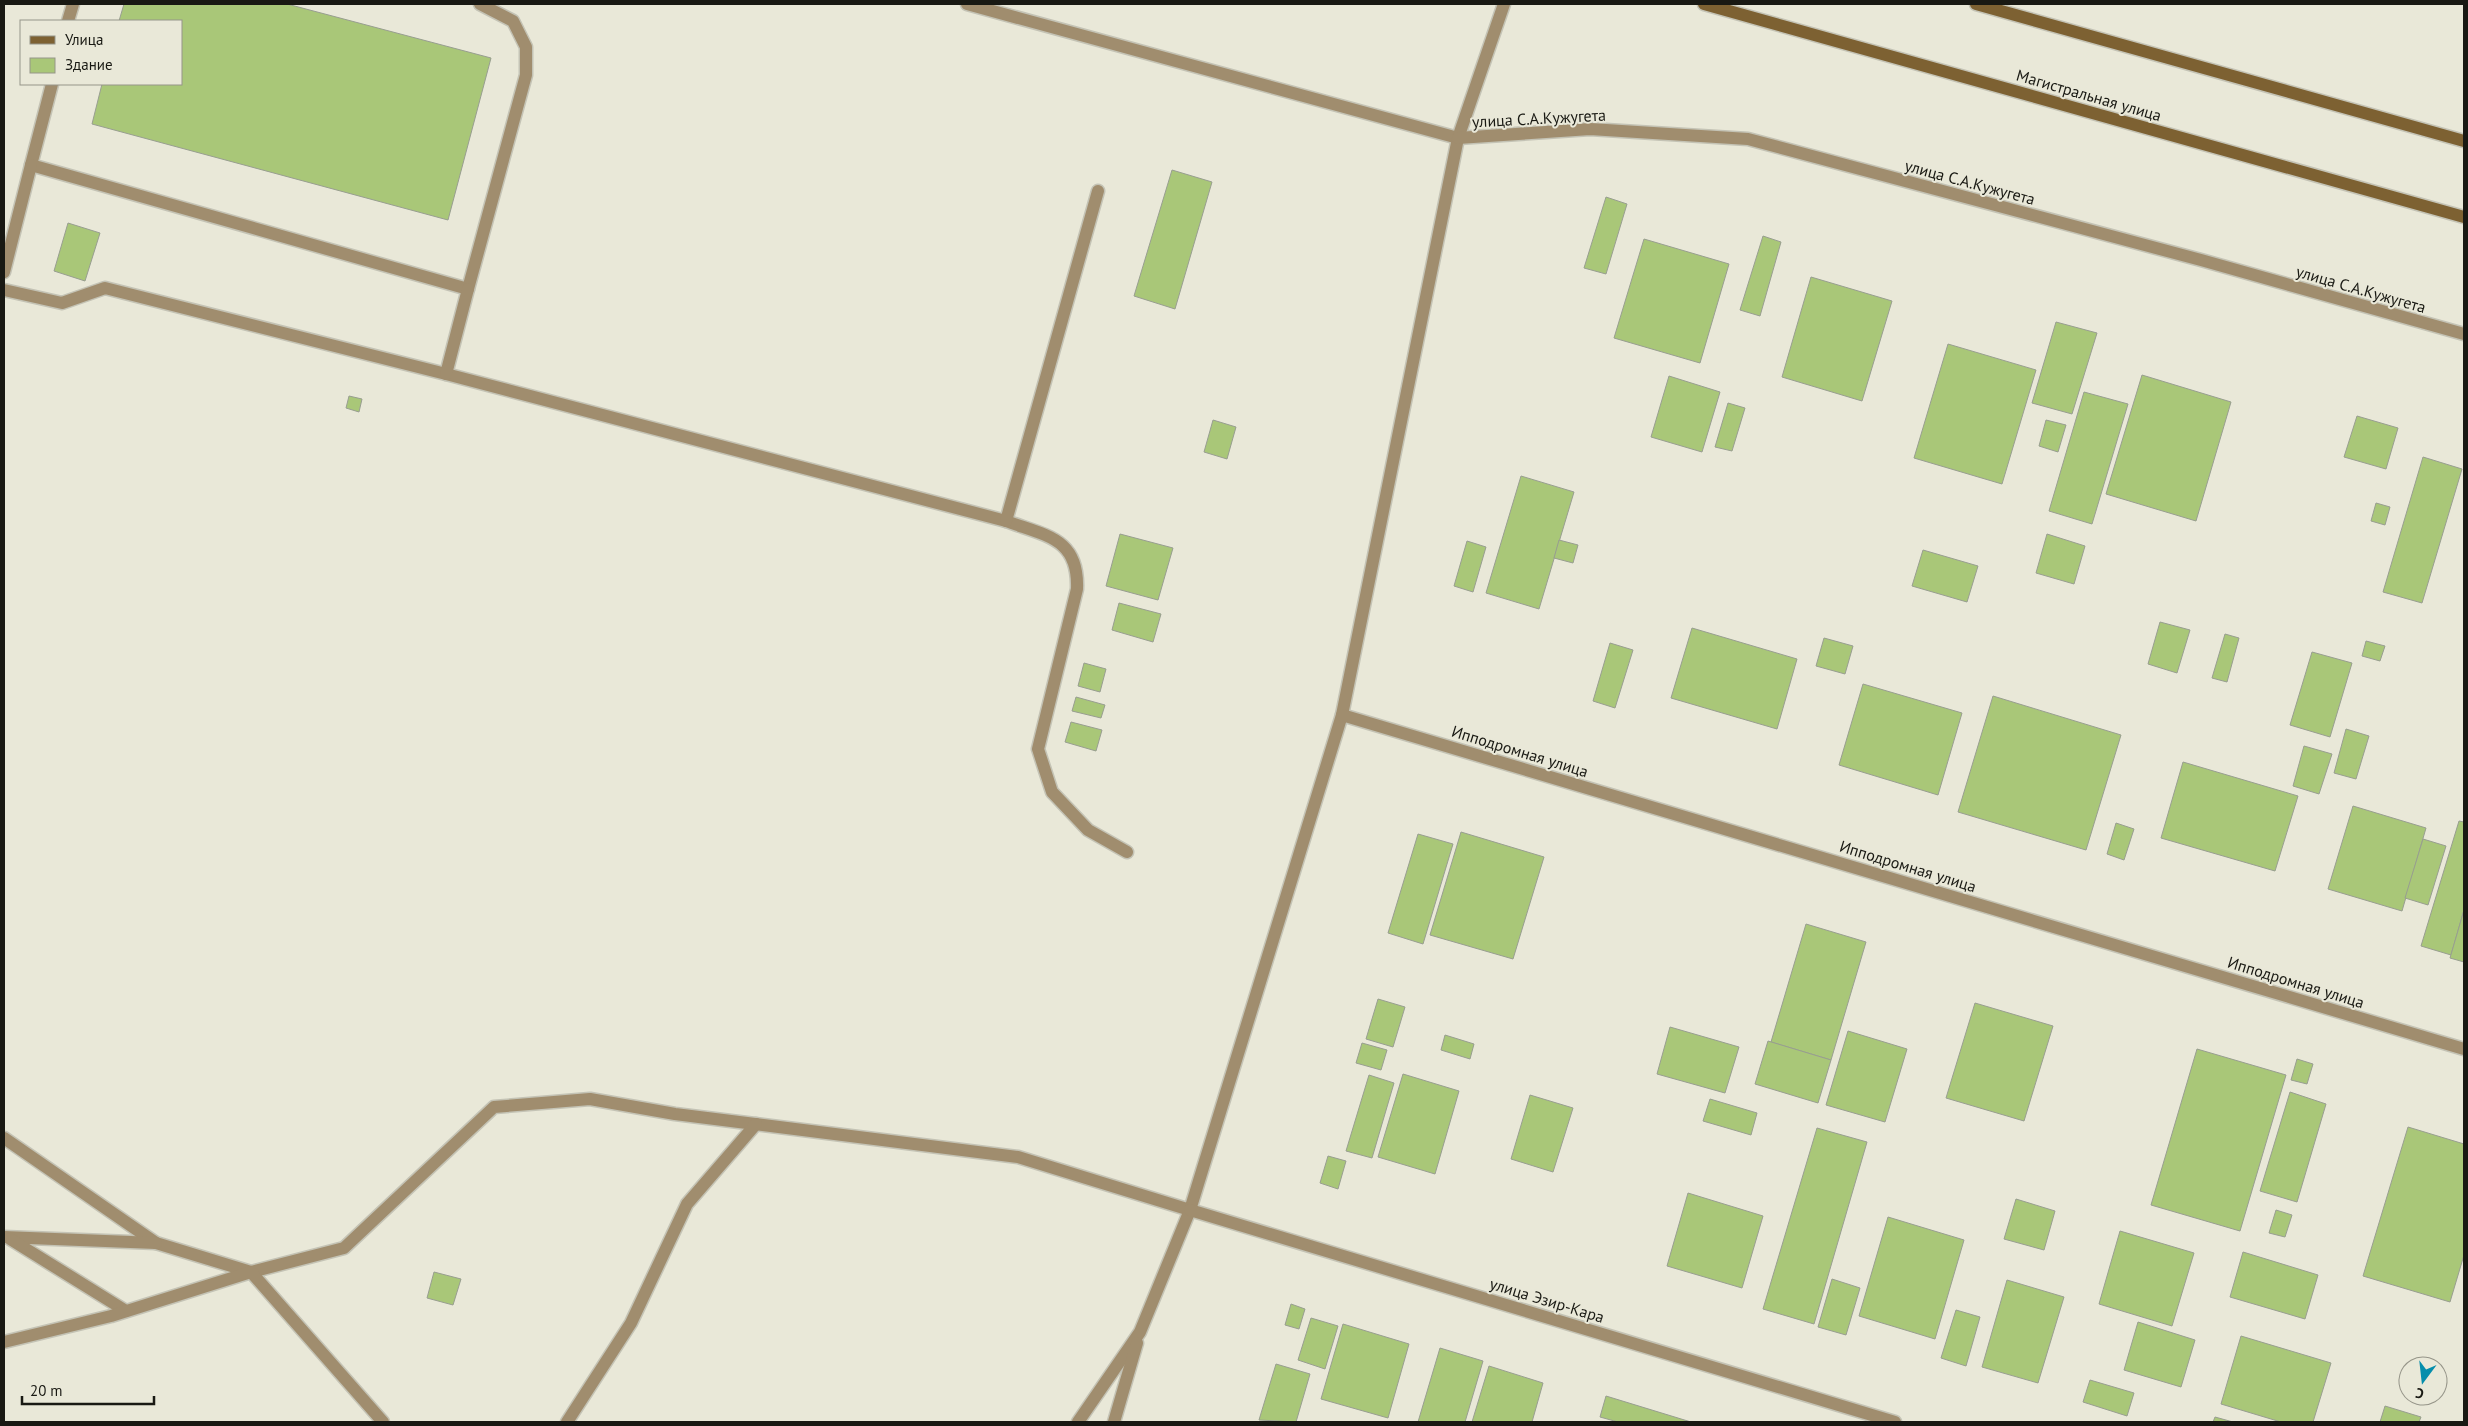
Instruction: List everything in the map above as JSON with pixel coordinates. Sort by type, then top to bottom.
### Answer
[{"type":"main road","name":"Магистральная улица","points":[[1704,4],[2464,217]]},
{"type":"main road","points":[[1976,4],[2464,141]]},
{"type":"street","points":[[68,20],[72,4]]},
{"type":"street","points":[[446,374],[526,75],[526,47],[513,21],[480,4]]},
{"type":"street","name":"улица С.А.Кужугета","points":[[967,4],[1458,138],[1590,129],[1748,139],[2182,255],[2464,334]]},
{"type":"street","points":[[1114,1422],[1140,1332],[1190,1210],[1342,715],[1458,138],[1504,4]]},
{"type":"street","points":[[4,272],[52,85]]},
{"type":"street","points":[[31,166],[468,289]]},
{"type":"street","points":[[1006,521],[1098,191]]},
{"type":"street","points":[[4,290],[62,303],[105,288],[446,374],[1006,521],[1055,539],[1070,553],[1078,570],[1077,589],[1038,749],[1052,792],[1088,830],[1127,852]]},
{"type":"street","name":"Ипподромная улица","points":[[1342,715],[2464,1049]]},
{"type":"street","name":"улица Эзир-Кара","points":[[4,1342],[126,1311],[251,1272],[344,1248],[494,1107],[590,1099],[675,1114],[1018,1157],[1895,1422]]},
{"type":"street","points":[[567,1422],[631,1323],[687,1204],[756,1124]]},
{"type":"street","points":[[4,1138],[156,1243]]},
{"type":"street","points":[[6,1237],[156,1243],[251,1272],[383,1422]]},
{"type":"street","points":[[6,1237],[126,1311]]},
{"type":"street","points":[[1078,1422],[1140,1332]]},
{"type":"building","points":[[124,4],[287,4],[491,58],[448,220],[92,124],[102,85],[182,85],[182,20],[119,20]]},
{"type":"building","points":[[1172,170],[1212,182],[1175,309],[1134,296]]},
{"type":"building","points":[[1606,197],[1627,204],[1606,274],[1584,268]]},
{"type":"building","points":[[68,223],[100,233],[85,281],[54,271]]},
{"type":"building","points":[[1763,236],[1781,242],[1760,316],[1740,310]]},
{"type":"building","points":[[1644,239],[1729,264],[1700,363],[1614,338]]},
{"type":"building","points":[[1811,277],[1892,301],[1862,401],[1782,377]]},
{"type":"building","points":[[2056,322],[2097,333],[2072,414],[2032,403]]},
{"type":"building","points":[[1948,344],[2036,370],[2002,484],[1914,458]]},
{"type":"building","points":[[2142,375],[2231,402],[2196,521],[2106,494]]},
{"type":"building","points":[[1669,376],[1720,392],[1702,452],[1651,437]]},
{"type":"building","points":[[2084,392],[2128,404],[2092,524],[2049,511]]},
{"type":"building","points":[[349,396],[362,399],[359,412],[346,408]]},
{"type":"building","points":[[1728,403],[1745,408],[1732,451],[1715,447]]},
{"type":"building","points":[[2357,416],[2398,428],[2386,469],[2344,457]]},
{"type":"building","points":[[1213,420],[1236,427],[1227,459],[1204,452]]},
{"type":"building","points":[[2046,420],[2066,425],[2058,452],[2039,446]]},
{"type":"building","points":[[2423,457],[2462,469],[2422,603],[2383,592]]},
{"type":"building","points":[[1521,476],[1574,492],[1539,609],[1486,593]]},
{"type":"building","points":[[2376,503],[2390,507],[2385,525],[2371,521]]},
{"type":"building","points":[[1120,534],[1173,548],[1158,600],[1106,586]]},
{"type":"building","points":[[2047,534],[2085,546],[2074,584],[2036,573]]},
{"type":"building","points":[[1559,540],[1578,545],[1573,563],[1554,558]]},
{"type":"building","points":[[1467,541],[1486,547],[1473,592],[1454,586]]},
{"type":"building","points":[[1923,550],[1978,566],[1967,602],[1912,586]]},
{"type":"building","points":[[1119,603],[1161,614],[1153,642],[1112,630]]},
{"type":"building","points":[[2160,622],[2190,630],[2177,673],[2148,664]]},
{"type":"building","points":[[1692,628],[1797,659],[1777,729],[1671,698]]},
{"type":"building","points":[[2225,634],[2239,638],[2227,682],[2212,678]]},
{"type":"building","points":[[1824,638],[1853,646],[1845,674],[1816,666]]},
{"type":"building","points":[[2366,641],[2385,646],[2380,661],[2362,656]]},
{"type":"building","points":[[1610,643],[1633,650],[1615,708],[1593,701]]},
{"type":"building","points":[[2312,652],[2352,663],[2330,737],[2290,725]]},
{"type":"building","points":[[1084,663],[1106,669],[1100,692],[1078,686]]},
{"type":"building","points":[[1863,684],[1962,713],[1938,795],[1839,765]]},
{"type":"building","points":[[1993,696],[2121,735],[2086,850],[1958,812]]},
{"type":"building","points":[[1076,697],[1105,705],[1101,718],[1072,711]]},
{"type":"building","points":[[1071,722],[1102,730],[1096,751],[1065,742]]},
{"type":"building","points":[[2346,729],[2369,736],[2356,779],[2334,773]]},
{"type":"building","points":[[2304,746],[2332,754],[2319,794],[2293,786]]},
{"type":"building","points":[[2183,762],[2298,796],[2275,871],[2161,838]]},
{"type":"building","points":[[2353,806],[2426,828],[2402,911],[2328,889]]},
{"type":"building","points":[[2459,821],[2464,822],[2464,910],[2451,955],[2421,946]]},
{"type":"building","points":[[2116,823],[2134,829],[2124,860],[2107,854]]},
{"type":"building","points":[[1461,832],[1544,857],[1513,959],[1430,935]]},
{"type":"building","points":[[1418,834],[1453,844],[1423,944],[1388,933]]},
{"type":"building","points":[[2423,839],[2446,846],[2428,905],[2405,898]]},
{"type":"building","points":[[2464,910],[2464,962],[2450,958]]},
{"type":"building","points":[[1806,924],[1866,942],[1831,1060],[1771,1042]]},
{"type":"building","points":[[1378,999],[1405,1007],[1393,1047],[1366,1039]]},
{"type":"building","points":[[1975,1003],[2053,1026],[2024,1121],[1946,1098]]},
{"type":"building","points":[[1670,1027],[1739,1047],[1725,1093],[1657,1074]]},
{"type":"building","points":[[1848,1031],[1907,1049],[1885,1122],[1826,1105]]},
{"type":"building","points":[[1445,1035],[1474,1044],[1470,1059],[1441,1050]]},
{"type":"building","points":[[1768,1041],[1831,1060],[1818,1103],[1755,1084]]},
{"type":"building","points":[[1362,1043],[1387,1050],[1381,1070],[1356,1063]]},
{"type":"building","points":[[2197,1049],[2286,1075],[2240,1231],[2151,1205]]},
{"type":"building","points":[[2297,1059],[2313,1064],[2307,1084],[2291,1080]]},
{"type":"building","points":[[1403,1074],[1459,1091],[1435,1174],[1378,1157]]},
{"type":"building","points":[[1369,1075],[1394,1083],[1372,1158],[1346,1151]]},
{"type":"building","points":[[2290,1092],[2326,1104],[2297,1202],[2260,1191]]},
{"type":"building","points":[[1530,1095],[1573,1108],[1553,1172],[1511,1159]]},
{"type":"building","points":[[1710,1099],[1757,1113],[1751,1135],[1703,1121]]},
{"type":"building","points":[[2408,1127],[2464,1144],[2464,1255],[2450,1302],[2363,1276]]},
{"type":"building","points":[[1817,1128],[1867,1142],[1814,1324],[1763,1309]]},
{"type":"building","points":[[1328,1156],[1346,1161],[1338,1189],[1320,1183]]},
{"type":"building","points":[[1688,1193],[1763,1216],[1742,1288],[1667,1266]]},
{"type":"building","points":[[2016,1199],[2055,1211],[2044,1250],[2004,1239]]},
{"type":"building","points":[[2276,1210],[2292,1215],[2285,1237],[2269,1233]]},
{"type":"building","points":[[1888,1217],[1964,1240],[1935,1339],[1859,1316]]},
{"type":"building","points":[[2120,1231],[2194,1253],[2172,1326],[2099,1304]]},
{"type":"building","points":[[2243,1252],[2318,1275],[2305,1319],[2230,1297]]},
{"type":"building","points":[[434,1272],[461,1279],[453,1305],[427,1298]]},
{"type":"building","points":[[1832,1279],[1860,1288],[1846,1335],[1818,1327]]},
{"type":"building","points":[[2007,1280],[2064,1297],[2038,1383],[1982,1367]]},
{"type":"building","points":[[1291,1304],[1305,1309],[1299,1329],[1285,1325]]},
{"type":"building","points":[[1956,1310],[1980,1317],[1966,1366],[1941,1358]]},
{"type":"building","points":[[1311,1318],[1338,1326],[1325,1369],[1298,1360]]},
{"type":"building","points":[[2138,1322],[2195,1340],[2181,1387],[2124,1370]]},
{"type":"building","points":[[1343,1324],[1409,1344],[1388,1418],[1321,1399]]},
{"type":"building","points":[[2241,1336],[2331,1363],[2313,1422],[2281,1422],[2221,1404]]},
{"type":"building","points":[[1440,1348],[1483,1361],[1465,1422],[1418,1422]]},
{"type":"building","points":[[1276,1364],[1310,1374],[1296,1422],[1259,1420]]},
{"type":"building","points":[[1489,1366],[1543,1383],[1532,1422],[1472,1422]]},
{"type":"building","points":[[2090,1380],[2134,1393],[2127,1416],[2083,1402]]},
{"type":"building","points":[[1606,1396],[1691,1422],[1618,1422],[1600,1417]]},
{"type":"building","points":[[2385,1406],[2421,1417],[2419,1422],[2380,1422]]},
{"type":"building","points":[[2215,1417],[2233,1422],[2213,1422]]}]
